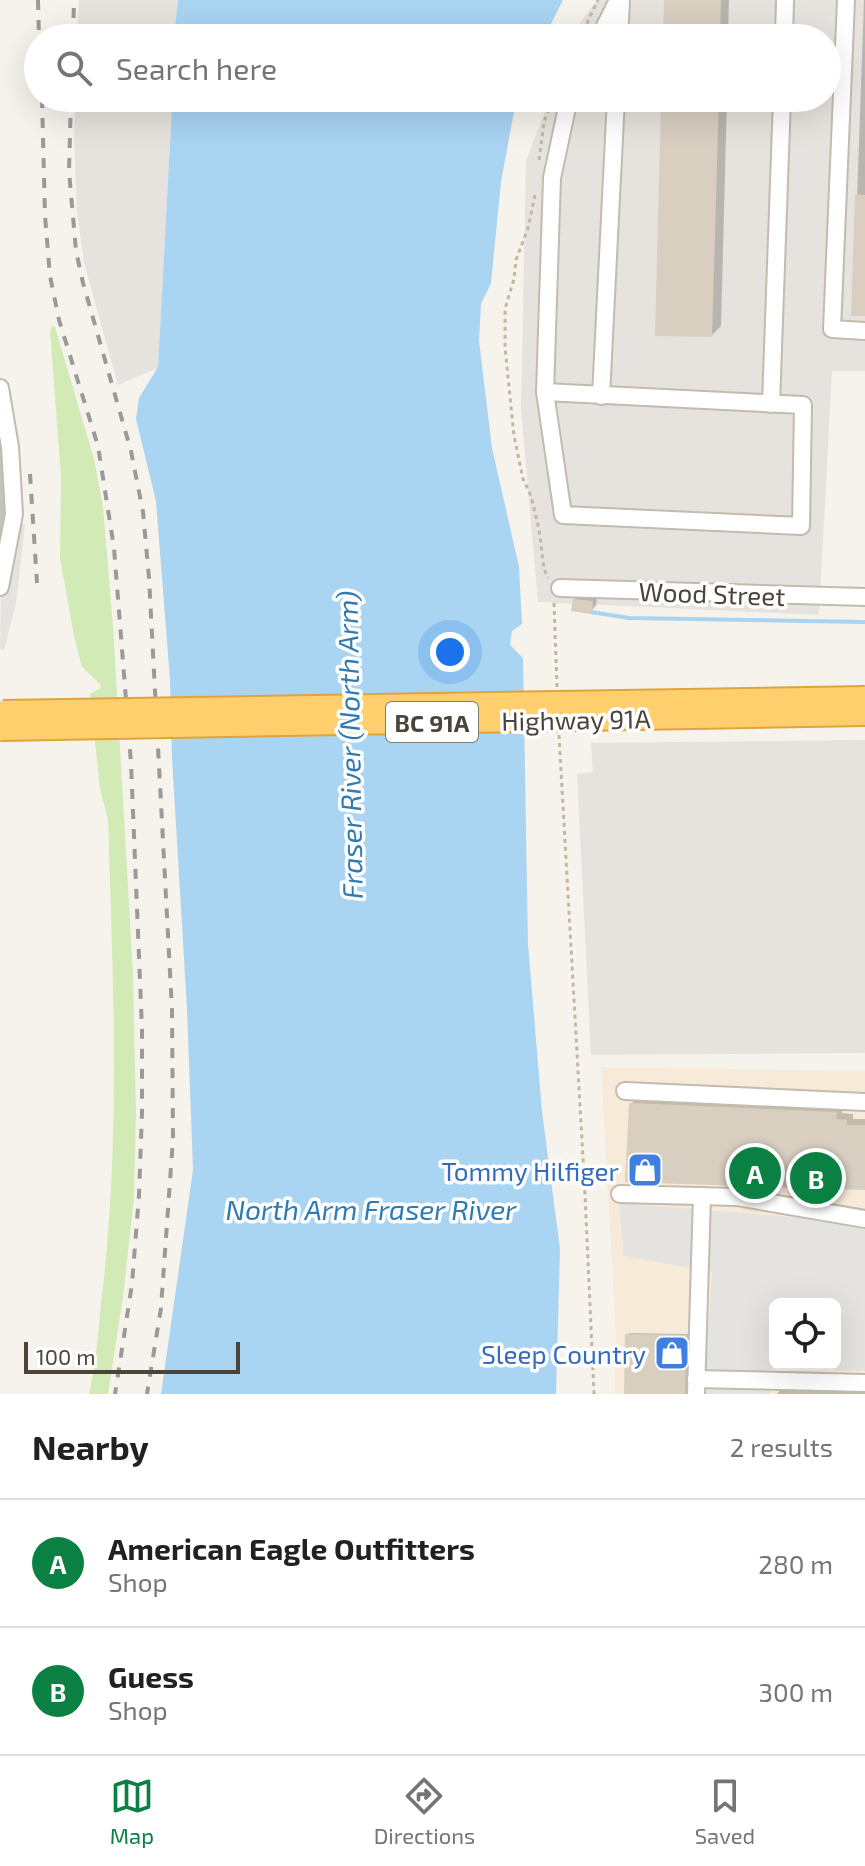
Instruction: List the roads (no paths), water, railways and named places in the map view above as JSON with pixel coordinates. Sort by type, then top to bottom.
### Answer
[{"type":"highway","name":"Highway 91A","points":[[2,721],[865,698]]},
{"type":"highway","name":"Highway 91A","points":[[2,721],[865,714]]},
{"type":"street","points":[[607,24],[620,0]]},
{"type":"street","points":[[619,24],[620,0]]},
{"type":"street","points":[[784,24],[785,0]]},
{"type":"street","points":[[846,0],[832,329],[865,331]]},
{"type":"street","points":[[545,392],[803,405],[801,526],[563,515],[545,392],[552,178],[566,112]]},
{"type":"street","points":[[601,396],[615,112]]},
{"type":"street","points":[[771,404],[781,112]]},
{"type":"street","points":[[0,388],[10,447],[14,514],[0,587]]},
{"type":"street","name":"Wood Street","points":[[560,588],[865,597]]},
{"type":"street","points":[[625,1091],[865,1102]]},
{"type":"street","points":[[620,1194],[737,1197],[865,1219]]},
{"type":"street","points":[[702,1196],[696,1386],[865,1383]]},
{"type":"water","points":[[178,0],[563,0],[551,24],[175,24]]},
{"type":"water","name":"North Arm Fraser River","points":[[172,112],[514,112],[501,182],[491,283],[481,304],[479,341],[492,448],[519,567],[522,624],[512,631],[510,645],[523,658],[528,944],[542,1111],[560,1249],[556,1394],[161,1394],[193,1170],[170,680],[156,501],[136,419],[139,398],[158,367]]},
{"type":"waterway","points":[[591,612],[629,618],[865,622]]},
{"type":"railway","points":[[38,0],[39,24]]},
{"type":"railway","points":[[73,24],[74,0]]},
{"type":"railway","points":[[42,112],[50,276],[59,320],[98,446],[114,548],[131,763],[142,1029],[142,1113],[132,1284],[115,1394]]},
{"type":"railway","points":[[71,112],[69,171],[76,251],[131,451],[143,512],[149,578],[172,1010],[173,1139],[161,1308],[147,1394]]},
{"type":"railway","points":[[30,474],[37,583]]},
{"type":"place","name":"Tommy Hilfiger","points":[[645,1170]]},
{"type":"place","name":"American Eagle Outfitters","points":[[755,1173]]},
{"type":"place","name":"Guess","points":[[816,1178]]},
{"type":"place","name":"Sleep Country","points":[[672,1353]]},
{"type":"water label","name":"Fraser River (North Arm)","points":[[349,745]]}]
